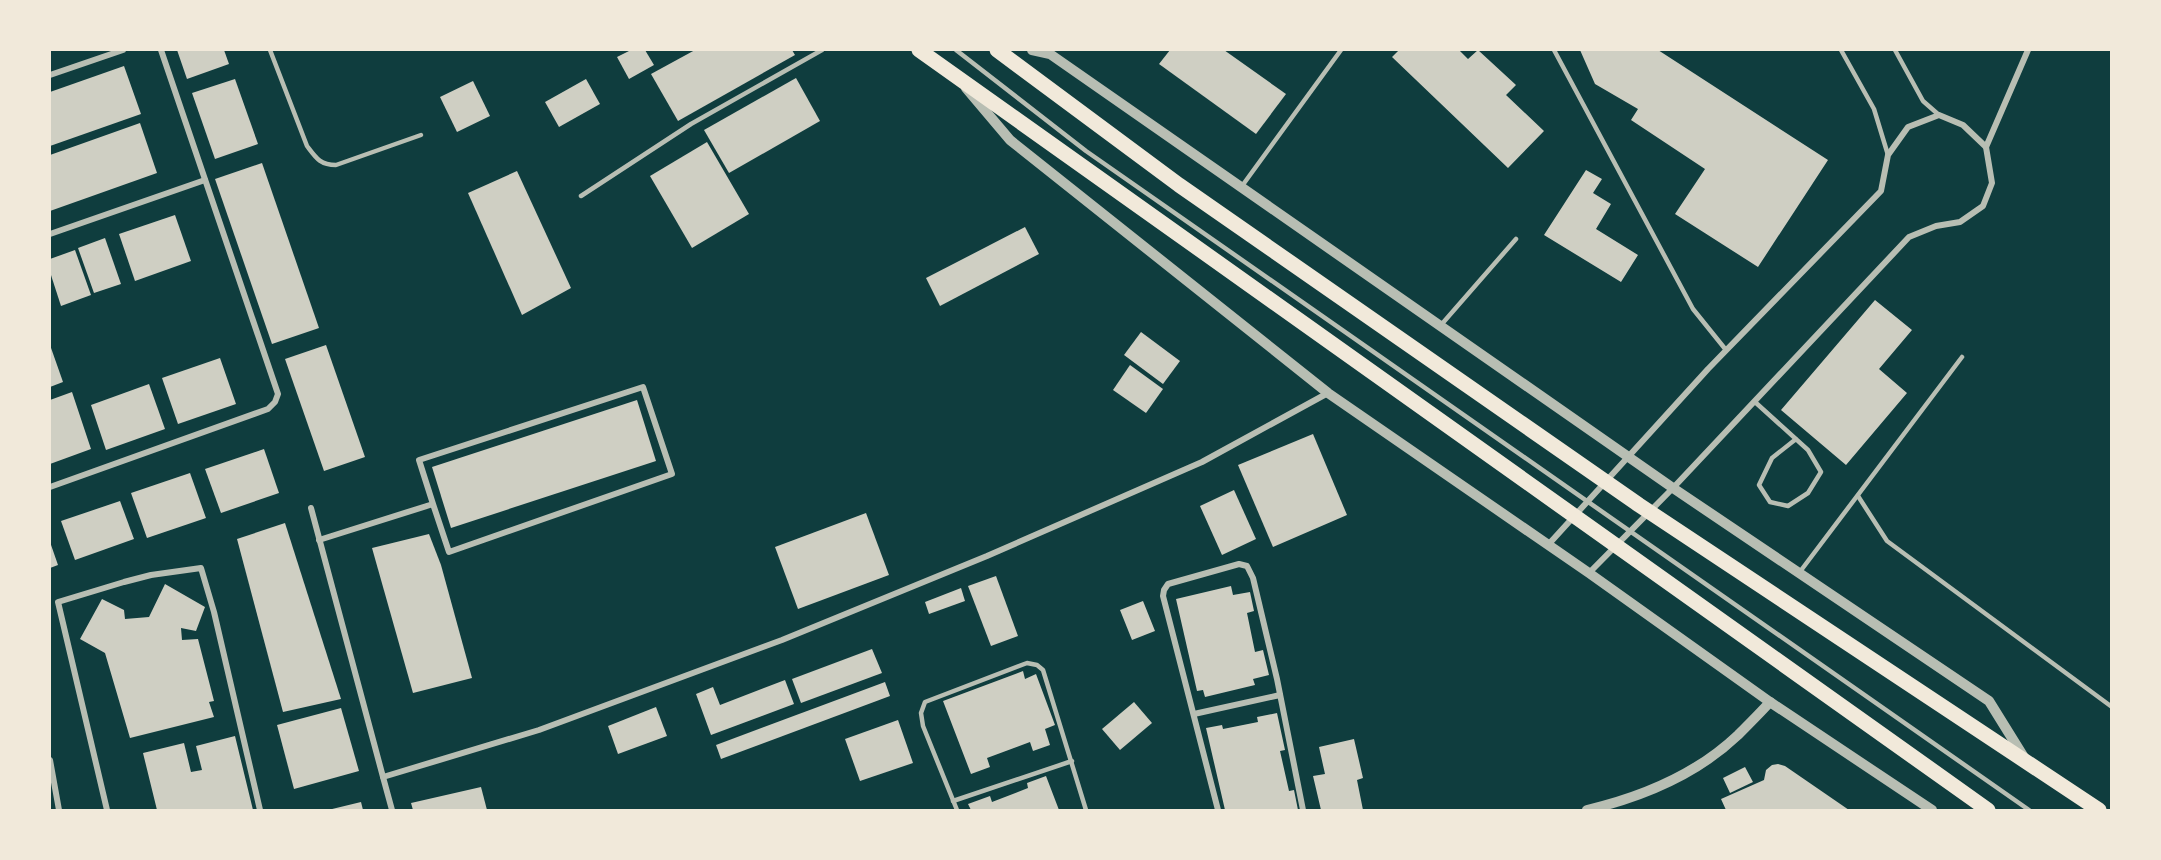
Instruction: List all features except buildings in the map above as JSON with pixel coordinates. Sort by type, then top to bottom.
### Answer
[{"type":"main road","points":[[919,50],[1988,810]]},
{"type":"main road","points":[[997,50],[1179,185],[1639,505],[2099,810]]},
{"type":"street","points":[[50,75],[123,50]]},
{"type":"street","points":[[50,487],[268,409],[275,402],[278,394],[161,50]]},
{"type":"street","points":[[1032,50],[1050,54],[1673,488],[1989,701],[2028,764]]},
{"type":"street","points":[[1589,573],[1755,402],[1909,237],[1936,226],[1960,222],[1983,206],[1992,183],[1986,147],[2028,50]]},
{"type":"street","points":[[956,77],[1010,140],[1328,393],[1589,573],[1770,702],[1932,810]]},
{"type":"street","points":[[1548,545],[1726,350],[1881,190],[1888,155],[1908,127],[1939,115],[1963,125],[1986,147]]},
{"type":"street","points":[[50,234],[205,180]]},
{"type":"street","points":[[644,387],[672,474],[449,552],[433,504],[419,460],[644,387]]},
{"type":"street","points":[[383,777],[539,730],[782,640],[987,556],[1202,462],[1328,393]]},
{"type":"street","points":[[319,540],[433,504]]},
{"type":"street","points":[[311,508],[392,810]]},
{"type":"street","points":[[1218,810],[1164,602],[1164,590],[1168,585],[1239,564],[1246,566],[1253,578],[1304,810]]},
{"type":"street","points":[[106,810],[58,602],[142,577],[201,568],[214,612],[260,810]]},
{"type":"street","points":[[1194,714],[1280,695]]},
{"type":"street","points":[[1587,810],[1658,788],[1698,766],[1737,736],[1770,702]]},
{"type":"street","points":[[50,760],[59,810]]},
{"type":"lane","points":[[270,50],[307,146],[315,158],[326,165],[336,165],[421,135]]},
{"type":"lane","points":[[581,196],[691,124],[822,50]]},
{"type":"lane","points":[[956,50],[1095,158],[2029,810]]},
{"type":"lane","points":[[1241,187],[1341,50]]},
{"type":"lane","points":[[1554,50],[1693,309],[1726,350]]},
{"type":"lane","points":[[1841,50],[1874,109],[1888,155]]},
{"type":"lane","points":[[1894,50],[1923,101],[1939,115]]},
{"type":"lane","points":[[1441,326],[1516,239]]},
{"type":"lane","points":[[1799,573],[1962,357]]},
{"type":"lane","points":[[1755,402],[1796,439],[1808,450],[1821,472],[1808,493],[1788,506],[1770,502],[1759,485],[1772,458],[1796,439]]},
{"type":"lane","points":[[1858,496],[1887,541],[2112,707]]},
{"type":"lane","points":[[957,810],[923,726],[921,713],[925,702],[1028,663],[1037,665],[1043,670],[1086,810]]},
{"type":"lane","points":[[954,801],[1072,761]]}]
